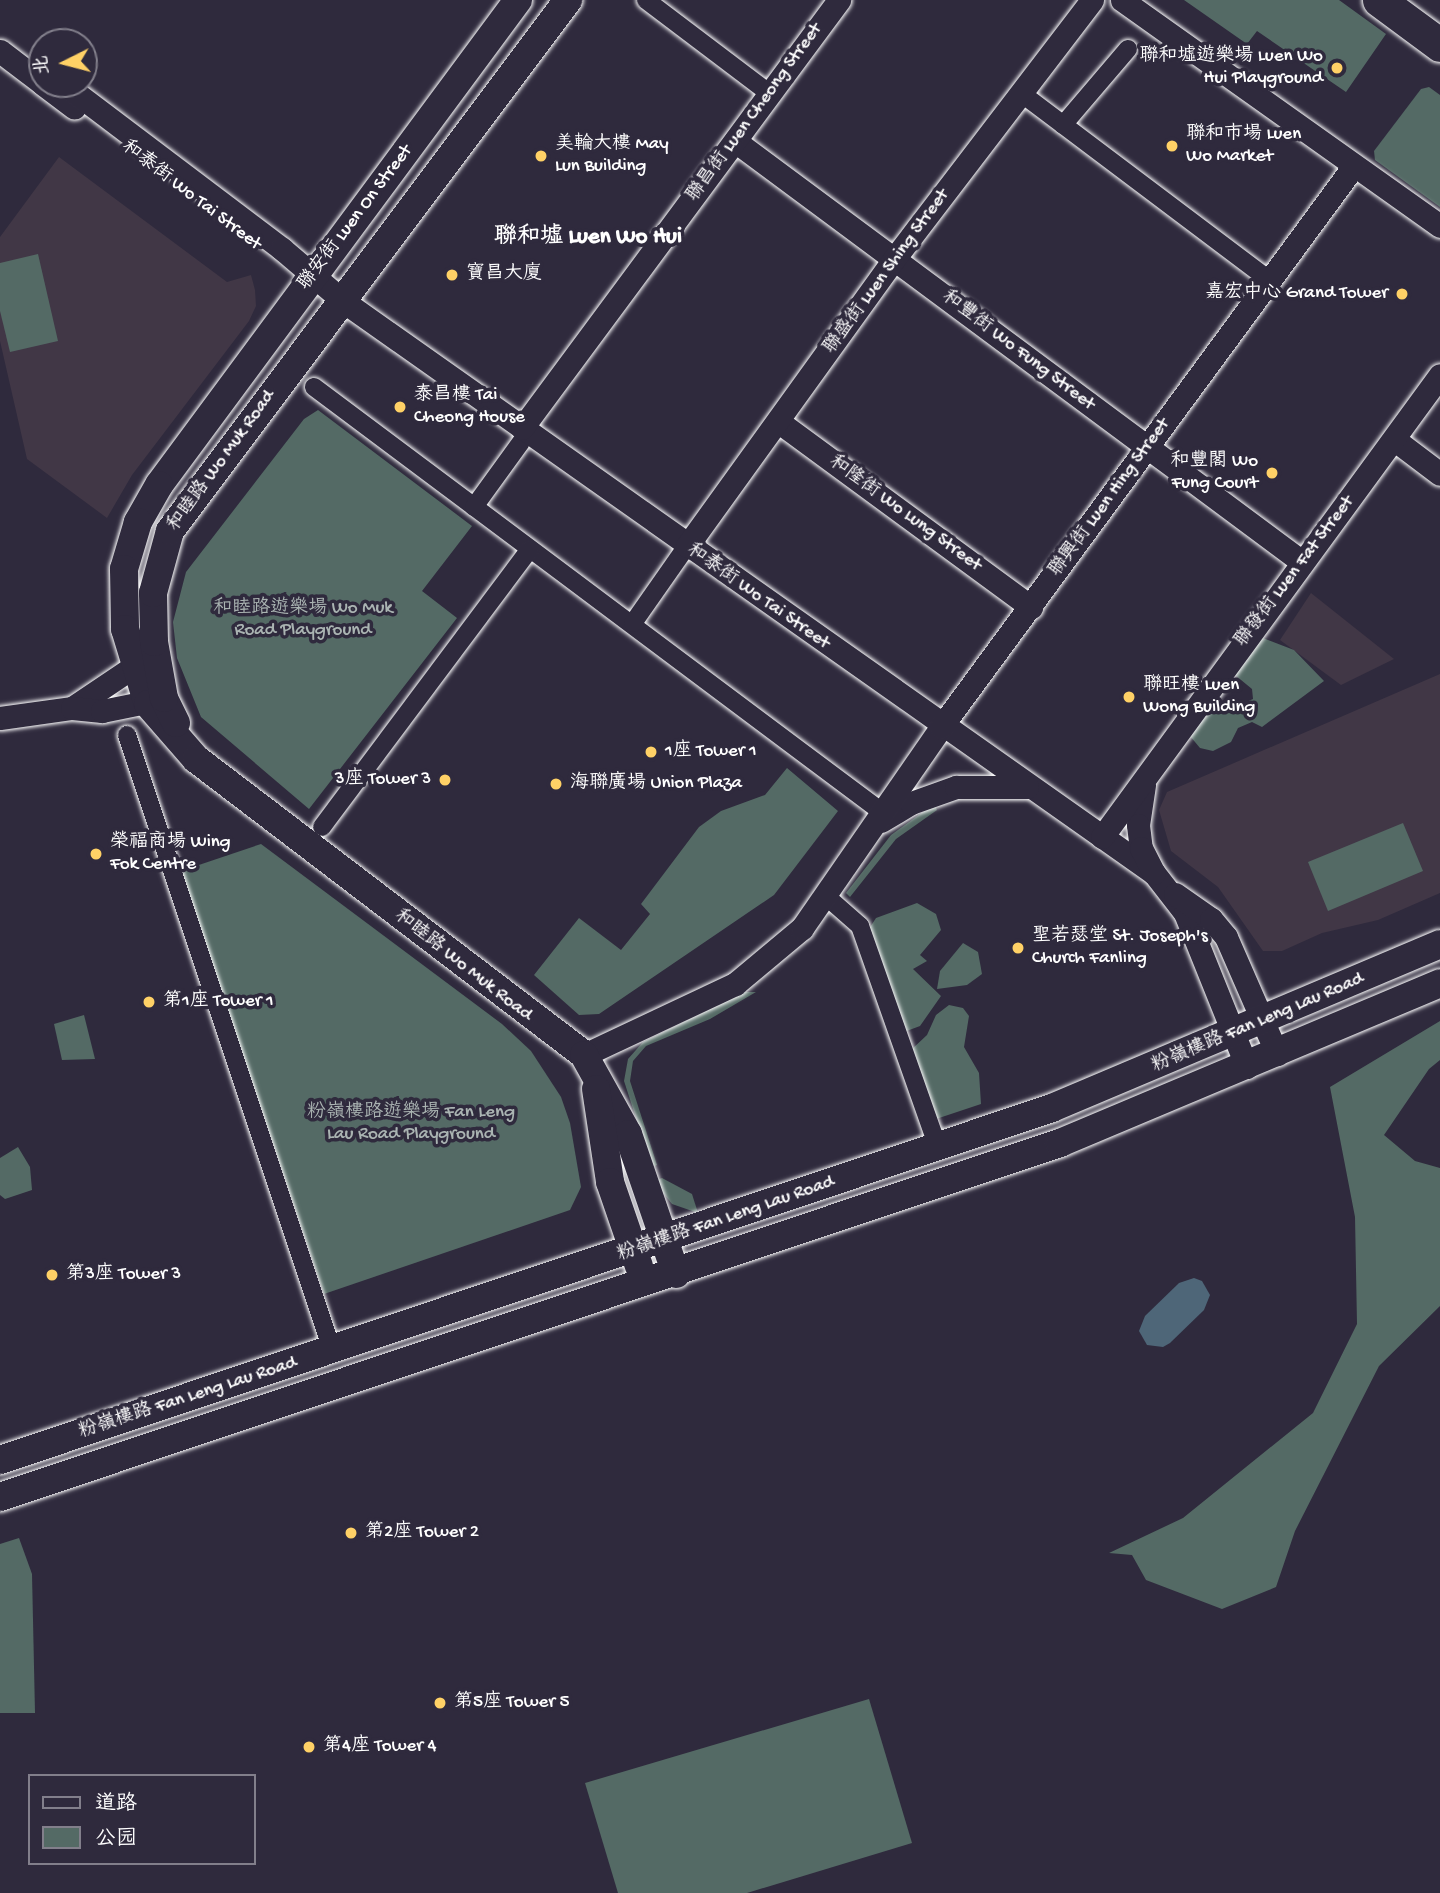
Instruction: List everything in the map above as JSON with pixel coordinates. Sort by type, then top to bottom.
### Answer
[{"type":"main road","points":[[1380,0],[1440,45]]},
{"type":"street","name":"聯安街 Luen On Street","points":[[194,437],[518,0]]},
{"type":"street","name":"聯安街 Luen On Street","points":[[343,301],[568,0]]},
{"type":"street","points":[[646,0],[769,93]]},
{"type":"street","name":"聯昌街 Luen Cheong Street","points":[[474,507],[522,435],[839,0]]},
{"type":"street","name":"聯盛街 Luen Shing Street","points":[[687,547],[894,259],[1092,0]]},
{"type":"street","points":[[1122,0],[1353,167],[1440,226]]},
{"type":"street","points":[[0,36],[28,57]]},
{"type":"street","points":[[1063,125],[1128,49]]},
{"type":"street","name":"和泰街 Wo Tai Street","points":[[0,51],[28,72]]},
{"type":"street","points":[[1021,93],[1269,280]]},
{"type":"street","name":"和泰街 Wo Tai Street","points":[[64,98],[522,435],[1154,873],[1172,893],[1185,914],[1247,1067]]},
{"type":"street","name":"和泰街 Wo Tai Street","points":[[82,98],[311,279]]},
{"type":"street","name":"和豐街 Wo Fung Street","points":[[735,141],[1301,561]]},
{"type":"street","name":"聯興街 Luen Hing Street","points":[[589,1063],[735,984],[788,943],[827,897],[941,727],[1353,167]]},
{"type":"street","name":"和睦路 Wo Muk Road","points":[[144,659],[153,593],[170,531],[343,301]]},
{"type":"street","name":"聯發街 Luen Fat Street","points":[[1102,837],[1301,561],[1395,440],[1440,375]]},
{"type":"street","points":[[314,387],[633,623],[876,821]]},
{"type":"street","name":"和隆街 Wo Lung Street","points":[[779,422],[1031,607]]},
{"type":"street","name":"和睦路 Wo Muk Road","points":[[194,437],[159,485],[130,542],[122,596],[156,701],[196,759],[589,1063],[628,1134],[676,1273]]},
{"type":"street","points":[[1395,440],[1440,474]]},
{"type":"street","points":[[633,623],[687,547]]},
{"type":"street","points":[[322,827],[530,549]]},
{"type":"street","points":[[72,708],[144,659]]},
{"type":"street","points":[[0,718],[72,708],[102,711],[156,701]]},
{"type":"street","points":[[127,735],[332,1350]]},
{"type":"street","name":"聯發街 Luen Fat Street","points":[[1150,769],[1141,793],[1139,825],[1141,848],[1154,873]]},
{"type":"street","name":"聯興街 Luen Hing Street","points":[[876,821],[911,803],[956,787],[1028,787]]},
{"type":"street","name":"和泰街 Wo Tai Street","points":[[1172,893],[1211,919],[1226,937],[1277,1054]]},
{"type":"street","points":[[827,897],[860,926],[938,1147]]},
{"type":"street","name":"粉嶺樓路 Fan Leng Lau Road","points":[[0,1460],[665,1240],[1052,1108],[1234,1035],[1440,944]]},
{"type":"street","name":"粉嶺樓路 Fan Leng Lau Road","points":[[0,1497],[645,1284],[1060,1143],[1247,1067],[1440,983]]},
{"type":"street","points":[[589,1063],[610,1182],[645,1284]]},
{"type":"shaded area","points":[[59,157],[227,282],[251,275],[255,290],[256,306],[249,321],[132,475],[107,518],[27,459],[0,341],[0,237]]},
{"type":"shaded area","points":[[1311,593],[1394,659],[1341,685],[1280,640]]},
{"type":"shaded area","points":[[1440,674],[1440,893],[1378,920],[1322,933],[1282,951],[1263,951],[1218,887],[1171,851],[1159,810],[1167,792]]},
{"type":"green space","name":"聯和墟遊樂場 Luen Wo Hui Playground","points":[[1184,0],[1339,0],[1386,34],[1346,92],[1257,31],[1247,44]]},
{"type":"green space","points":[[1429,87],[1440,95],[1440,207],[1375,160],[1374,151],[1421,89]]},
{"type":"green space","points":[[38,254],[58,341],[10,352],[0,311],[0,263]]},
{"type":"green space","name":"和睦路遊樂場 Wo Muk Road Playground","points":[[318,410],[472,526],[422,591],[457,618],[309,809],[201,717],[177,658],[173,622],[186,572],[304,419]]},
{"type":"green space","points":[[1260,637],[1294,650],[1324,681],[1262,727],[1252,722],[1238,728],[1231,742],[1213,751],[1200,748],[1185,730],[1206,705],[1235,707],[1253,699],[1252,689],[1235,675],[1244,655]]},
{"type":"green space","points":[[787,768],[838,811],[774,895],[599,1014],[579,1015],[534,975],[579,918],[621,950],[650,914],[641,904],[699,827],[721,811],[765,795]]},
{"type":"green space","points":[[934,804],[937,810],[896,839],[850,897],[846,893],[891,835]]},
{"type":"green space","points":[[1403,823],[1423,871],[1328,911],[1308,862]]},
{"type":"green space","name":"粉嶺樓路遊樂場 Fan Leng Lau Road Playground","points":[[261,844],[502,1024],[531,1051],[561,1097],[570,1123],[581,1187],[570,1210],[324,1294],[181,871]]},
{"type":"green space","points":[[917,903],[936,914],[941,930],[920,955],[927,961],[913,969],[941,996],[920,1026],[904,1032],[867,932],[876,918]]},
{"type":"green space","points":[[963,943],[978,952],[982,974],[967,985],[937,989],[940,971]]},
{"type":"green space","points":[[745,992],[756,992],[710,1019],[646,1046],[633,1061],[630,1081],[657,1165],[652,1167],[624,1081],[628,1059],[643,1042]]},
{"type":"green space","points":[[949,1005],[963,1008],[969,1016],[964,1047],[979,1073],[981,1104],[936,1119],[911,1050],[927,1035],[936,1015]]},
{"type":"green space","points":[[84,1015],[95,1059],[62,1060],[54,1024]]},
{"type":"green space","points":[[1440,1021],[1440,1060],[1429,1069],[1384,1135],[1415,1161],[1440,1168],[1440,1306],[1379,1366],[1295,1531],[1276,1587],[1222,1609],[1146,1580],[1132,1555],[1109,1553],[1183,1518],[1313,1413],[1357,1324],[1355,1217],[1330,1087]]},
{"type":"green space","points":[[18,1147],[30,1167],[32,1190],[5,1199],[0,1195],[0,1158]]},
{"type":"green space","points":[[662,1178],[692,1194],[698,1213],[672,1204],[660,1189],[657,1180]]},
{"type":"green space","points":[[19,1538],[32,1574],[35,1713],[0,1713],[0,1544]]},
{"type":"green space","points":[[869,1699],[912,1843],[747,1893],[618,1893],[585,1783]]},
{"type":"water","points":[[1194,1278],[1202,1281],[1210,1295],[1204,1310],[1170,1343],[1163,1347],[1147,1345],[1139,1331],[1145,1316],[1179,1283]]},
{"type":"place","name":"聯和墟遊樂場 Luen Wo Hui Playground","points":[[1337,68]]},
{"type":"place","name":"聯和市場 Luen Wo Market","points":[[1172,146]]},
{"type":"place","name":"美輪大樓 May Lun Building","points":[[541,156]]},
{"type":"place","name":"寶昌大廈","points":[[452,275]]},
{"type":"place","name":"嘉宏中心 Grand Tower","points":[[1402,294]]},
{"type":"place","name":"泰昌樓 Tai Cheong House","points":[[400,407]]},
{"type":"place","name":"和豐閣 Wo Fung Court","points":[[1272,473]]},
{"type":"place","name":"聯旺樓 Luen Wong Building","points":[[1129,697]]},
{"type":"place","name":"1座 Tower 1","points":[[651,752]]},
{"type":"place","name":"3座 Tower 3","points":[[445,780]]},
{"type":"place","name":"海聯廣場 Union Plaza","points":[[556,784]]},
{"type":"place","name":"榮福商場 Wing Fok Centre","points":[[96,854]]},
{"type":"place","name":"聖若瑟堂 St. Joseph's Church Fanling","points":[[1018,948]]},
{"type":"place","name":"第1座 Tower 1","points":[[149,1002]]},
{"type":"place","name":"第3座 Tower 3","points":[[52,1275]]},
{"type":"place","name":"第2座 Tower 2","points":[[351,1533]]},
{"type":"place","name":"第5座 Tower 5","points":[[440,1703]]},
{"type":"place","name":"第4座 Tower 4","points":[[309,1747]]},
{"type":"district","name":"聯和墟 Luen Wo Hui","points":[[588,238]]}]
